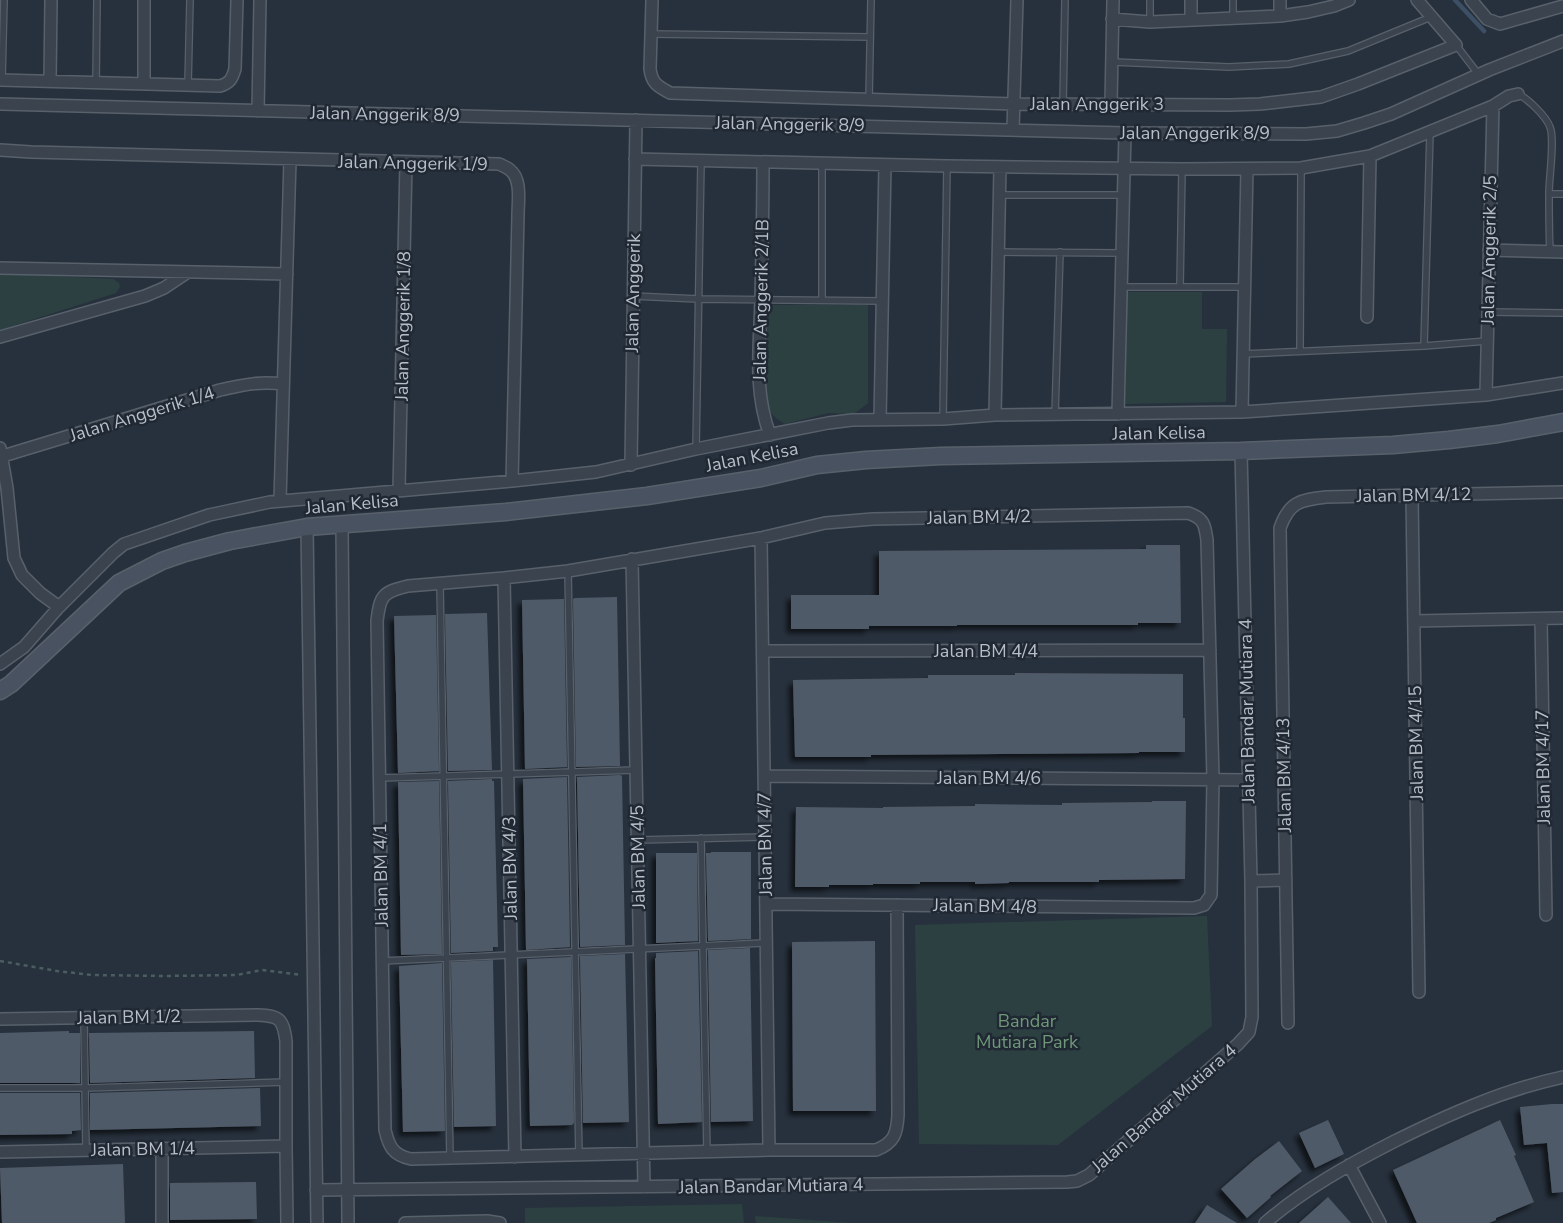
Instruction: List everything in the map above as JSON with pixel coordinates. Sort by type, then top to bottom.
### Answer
[{"type":"main road","name":"Jalan Kelisa","points":[[0,691],[11,684],[119,583],[162,561],[186,553],[230,541],[307,527],[506,512],[647,496],[761,478],[817,465],[866,460],[942,456],[1241,452],[1393,445],[1498,434],[1563,422]]},
{"type":"street","points":[[50,81],[51,0]]},
{"type":"street","points":[[144,0],[144,84]]},
{"type":"street","points":[[1,80],[220,86],[228,83],[235,69],[237,0]]},
{"type":"street","points":[[258,110],[260,0]]},
{"type":"street","points":[[651,34],[652,0]]},
{"type":"street","points":[[1013,130],[1017,0]]},
{"type":"street","points":[[1111,104],[1113,62],[1112,0]]},
{"type":"street","points":[[1191,0],[1191,19]]},
{"type":"street","points":[[1280,0],[1280,16]]},
{"type":"street","points":[[1112,19],[1150,22],[1280,16],[1334,6],[1349,0]]},
{"type":"street","points":[[1417,0],[1456,45]]},
{"type":"street","points":[[1471,0],[1487,19],[1500,24],[1563,6]]},
{"type":"street","name":"Jalan Anggerik 3","points":[[651,34],[651,78],[658,86],[670,93],[1014,104],[1260,104],[1321,97],[1456,45]]},
{"type":"street","name":"Jalan Anggerik 8/9","points":[[0,104],[1013,130],[1306,134],[1337,131],[1391,114],[1478,75],[1563,41]]},
{"type":"street","points":[[635,159],[1000,167],[1301,168],[1370,156],[1493,106],[1509,96],[1518,94]]},
{"type":"street","name":"Jalan Anggerik 2/5","points":[[1486,395],[1493,106]]},
{"type":"street","name":"Jalan Anggerik","points":[[631,465],[636,120]]},
{"type":"street","points":[[1118,414],[1125,132]]},
{"type":"street","name":"Jalan Anggerik 1/9","points":[[0,150],[290,160],[499,164],[509,169],[514,173],[517,181],[518,216],[512,481]]},
{"type":"street","points":[[1367,317],[1370,156]]},
{"type":"street","points":[[280,500],[290,160]]},
{"type":"street","name":"Jalan Anggerik 1/8","points":[[399,490],[406,163]]},
{"type":"street","name":"Jalan Anggerik 2/1B","points":[[763,163],[758,370],[760,399],[770,435]]},
{"type":"street","points":[[880,419],[885,165]]},
{"type":"street","points":[[995,415],[1000,167]]},
{"type":"street","points":[[1242,412],[1247,169]]},
{"type":"street","points":[[1489,250],[1563,252]]},
{"type":"street","points":[[0,268],[287,274]]},
{"type":"street","points":[[0,337],[145,296],[164,288],[188,272]]},
{"type":"street","name":"Jalan Anggerik 1/4","points":[[1,452],[220,390],[266,382],[283,384]]},
{"type":"street","points":[[0,664],[24,647],[59,607],[112,553],[124,544],[208,515],[280,500],[512,481],[596,472],[828,422],[880,419],[943,419],[995,415],[1242,412],[1486,395],[1563,383]]},
{"type":"street","points":[[1,452],[7,488],[12,548],[18,569],[40,593],[59,607]]},
{"type":"street","name":"Jalan Bandar Mutiara 4","points":[[316,1190],[1067,1182],[1077,1181],[1090,1175],[1238,1044],[1249,1032],[1252,1017],[1251,881],[1241,452]]},
{"type":"street","name":"Jalan BM 4/12","points":[[1280,528],[1284,514],[1291,507],[1308,499],[1326,497],[1563,492]]},
{"type":"street","name":"Jalan BM 4/15","points":[[1412,495],[1419,992]]},
{"type":"street","name":"Jalan BM 4/2","points":[[568,571],[762,538],[825,524],[873,519],[1188,513],[1198,516],[1205,525],[1210,650]]},
{"type":"street","points":[[342,524],[348,1223]]},
{"type":"street","points":[[307,527],[317,1223]]},
{"type":"street","name":"Jalan BM 4/13","points":[[1280,528],[1288,1023]]},
{"type":"street","name":"Jalan BM 4/7","points":[[762,538],[769,1150]]},
{"type":"street","name":"Jalan BM 4/5","points":[[632,559],[644,1187]]},
{"type":"street","name":"Jalan BM 4/1","points":[[450,1158],[411,1159],[404,1157],[390,1146],[385,1130],[376,621],[379,603],[386,594],[408,586],[568,571]]},
{"type":"street","name":"Jalan BM 4/3","points":[[504,578],[515,1157]]},
{"type":"street","points":[[1414,621],[1563,618]]},
{"type":"street","name":"Jalan BM 4/17","points":[[1541,619],[1546,915]]},
{"type":"street","points":[[1210,650],[1213,779]]},
{"type":"street","name":"Jalan BM 4/4","points":[[763,651],[1210,650]]},
{"type":"street","name":"Jalan BM 4/6","points":[[764,776],[1248,780]]},
{"type":"street","name":"Jalan BM 4/8","points":[[766,904],[1194,908],[1204,905],[1210,895],[1213,779]]},
{"type":"street","points":[[1251,881],[1286,880]]},
{"type":"street","points":[[450,1158],[769,1150],[876,1150],[884,1146],[892,1139],[897,1130],[898,1115],[897,905]]},
{"type":"street","name":"Jalan BM 1/2","points":[[0,1019],[258,1015],[272,1016],[279,1020],[284,1027],[286,1041],[287,1223]]},
{"type":"street","points":[[1265,1223],[1280,1210],[1349,1165],[1443,1117],[1510,1091],[1563,1076]]},
{"type":"street","name":"Jalan BM 1/4","points":[[0,1152],[286,1146]]},
{"type":"street","points":[[162,1148],[162,1223]]},
{"type":"street","points":[[1349,1165],[1380,1223]]},
{"type":"street","points":[[405,1223],[487,1221],[500,1223]]},
{"type":"lane","points":[[1,80],[4,0]]},
{"type":"lane","points":[[96,82],[97,0]]},
{"type":"lane","points":[[188,85],[190,0]]},
{"type":"lane","points":[[869,99],[871,0]]},
{"type":"lane","points":[[1063,104],[1065,0]]},
{"type":"lane","points":[[1150,0],[1150,22]]},
{"type":"lane","points":[[1233,0],[1233,19]]},
{"type":"lane","points":[[1113,62],[1229,67],[1288,64],[1348,51],[1431,16]]},
{"type":"lane","points":[[651,34],[870,36]]},
{"type":"lane","points":[[1456,45],[1478,75]]},
{"type":"lane","points":[[1518,94],[1525,98],[1546,120],[1550,128],[1552,139],[1549,194],[1550,252]]},
{"type":"lane","points":[[1424,346],[1430,132]]},
{"type":"lane","points":[[696,449],[700,161]]},
{"type":"lane","points":[[822,164],[822,300]]},
{"type":"lane","points":[[943,419],[947,166]]},
{"type":"lane","points":[[1300,351],[1301,168]]},
{"type":"lane","points":[[1180,287],[1182,169]]},
{"type":"lane","points":[[1549,194],[1563,194]]},
{"type":"lane","points":[[1000,196],[1123,195]]},
{"type":"lane","points":[[998,252],[1122,253]]},
{"type":"lane","points":[[1055,415],[1060,252]]},
{"type":"lane","points":[[1121,287],[1244,287]]},
{"type":"lane","points":[[633,296],[698,299],[882,301]]},
{"type":"lane","points":[[1488,312],[1563,313]]},
{"type":"lane","points":[[1243,354],[1424,346],[1487,341]]},
{"type":"lane","points":[[568,571],[579,1156]]},
{"type":"lane","points":[[440,584],[450,1158]]},
{"type":"lane","points":[[379,778],[636,770]]},
{"type":"lane","points":[[638,840],[765,837]]},
{"type":"lane","points":[[701,838],[707,1152]]},
{"type":"lane","points":[[382,961],[766,943]]},
{"type":"lane","points":[[84,1018],[86,1150]]},
{"type":"lane","points":[[0,1088],[85,1088],[287,1082]]},
{"type":"path","points":[[0,961],[92,975],[237,975],[262,970],[313,977]]},
{"type":"green space","points":[[0,273],[113,279],[119,283],[120,287],[116,293],[0,330]]},
{"type":"green space","points":[[1127,292],[1202,292],[1202,329],[1227,329],[1226,402],[1125,404]]},
{"type":"green space","points":[[766,305],[868,305],[868,403],[854,414],[828,413],[785,424],[773,415],[768,406],[764,379]]},
{"type":"green space","name":"Bandar Mutiara Park","points":[[1207,916],[1212,1026],[1058,1145],[919,1144],[915,925]]},
{"type":"green space","points":[[742,1204],[744,1223],[525,1223],[525,1208]]},
{"type":"green space","points":[[755,1216],[853,1223],[756,1223]]},
{"type":"building","points":[[1146,545],[1180,545],[1181,623],[1138,623],[1138,625],[869,626],[869,629],[791,629],[791,595],[879,595],[879,551],[1146,549]]},
{"type":"building","points":[[617,597],[620,766],[576,767],[573,599]]},
{"type":"building","points":[[564,599],[567,767],[525,769],[522,600]]},
{"type":"building","points":[[487,613],[492,770],[448,771],[445,614]]},
{"type":"building","points":[[436,615],[439,771],[398,773],[394,616]]},
{"type":"building","points":[[1015,673],[1183,674],[1185,752],[795,757],[793,680],[928,678],[928,675],[1015,675]]},
{"type":"building","points":[[622,776],[625,945],[580,947],[577,777]]},
{"type":"building","points":[[567,777],[570,947],[526,950],[523,779]]},
{"type":"building","points":[[492,779],[494,781],[498,947],[493,947],[493,951],[451,953],[448,781]]},
{"type":"building","points":[[439,781],[442,954],[401,955],[398,782]]},
{"type":"building","points":[[1186,801],[1185,879],[975,884],[975,882],[920,882],[920,884],[795,887],[796,807],[883,808],[975,806],[975,804],[1062,805],[1062,803]]},
{"type":"building","points":[[751,852],[751,939],[708,941],[706,853]]},
{"type":"building","points":[[656,853],[697,853],[698,941],[656,943]]},
{"type":"building","points":[[875,941],[876,1111],[793,1111],[792,942]]},
{"type":"building","points":[[750,948],[753,1121],[711,1122],[708,950]]},
{"type":"building","points":[[698,951],[702,1122],[658,1124],[656,953]]},
{"type":"building","points":[[625,954],[629,1122],[583,1123],[580,956]]},
{"type":"building","points":[[571,957],[574,1123],[572,1125],[530,1126],[527,959]]},
{"type":"building","points":[[493,960],[496,1126],[454,1127],[451,962]]},
{"type":"building","points":[[442,963],[445,1131],[403,1132],[399,966]]},
{"type":"building","points":[[69,1031],[69,1033],[80,1033],[80,1083],[0,1083],[0,1033]]},
{"type":"building","points":[[254,1031],[255,1078],[90,1083],[89,1033]]},
{"type":"building","points":[[260,1088],[261,1126],[90,1130],[90,1093]]},
{"type":"building","points":[[0,1093],[80,1093],[81,1130],[72,1131],[72,1134],[0,1135]]},
{"type":"building","points":[[1563,1104],[1563,1192],[1552,1193],[1547,1143],[1524,1145],[1520,1107]]},
{"type":"building","points":[[1328,1120],[1344,1154],[1315,1168],[1299,1133]]},
{"type":"building","points":[[1500,1120],[1534,1202],[1496,1218],[1496,1220],[1489,1223],[1417,1223],[1393,1170]]},
{"type":"building","points":[[1279,1141],[1302,1171],[1270,1196],[1247,1218],[1221,1189]]},
{"type":"building","points":[[123,1164],[125,1223],[2,1223],[0,1168]]},
{"type":"building","points":[[256,1182],[257,1219],[170,1220],[170,1183]]},
{"type":"building","points":[[1328,1197],[1351,1223],[1299,1223]]},
{"type":"building","points":[[1207,1205],[1237,1223],[1195,1223]]},
{"type":"waterway","points":[[1455,0],[1484,31]]}]
